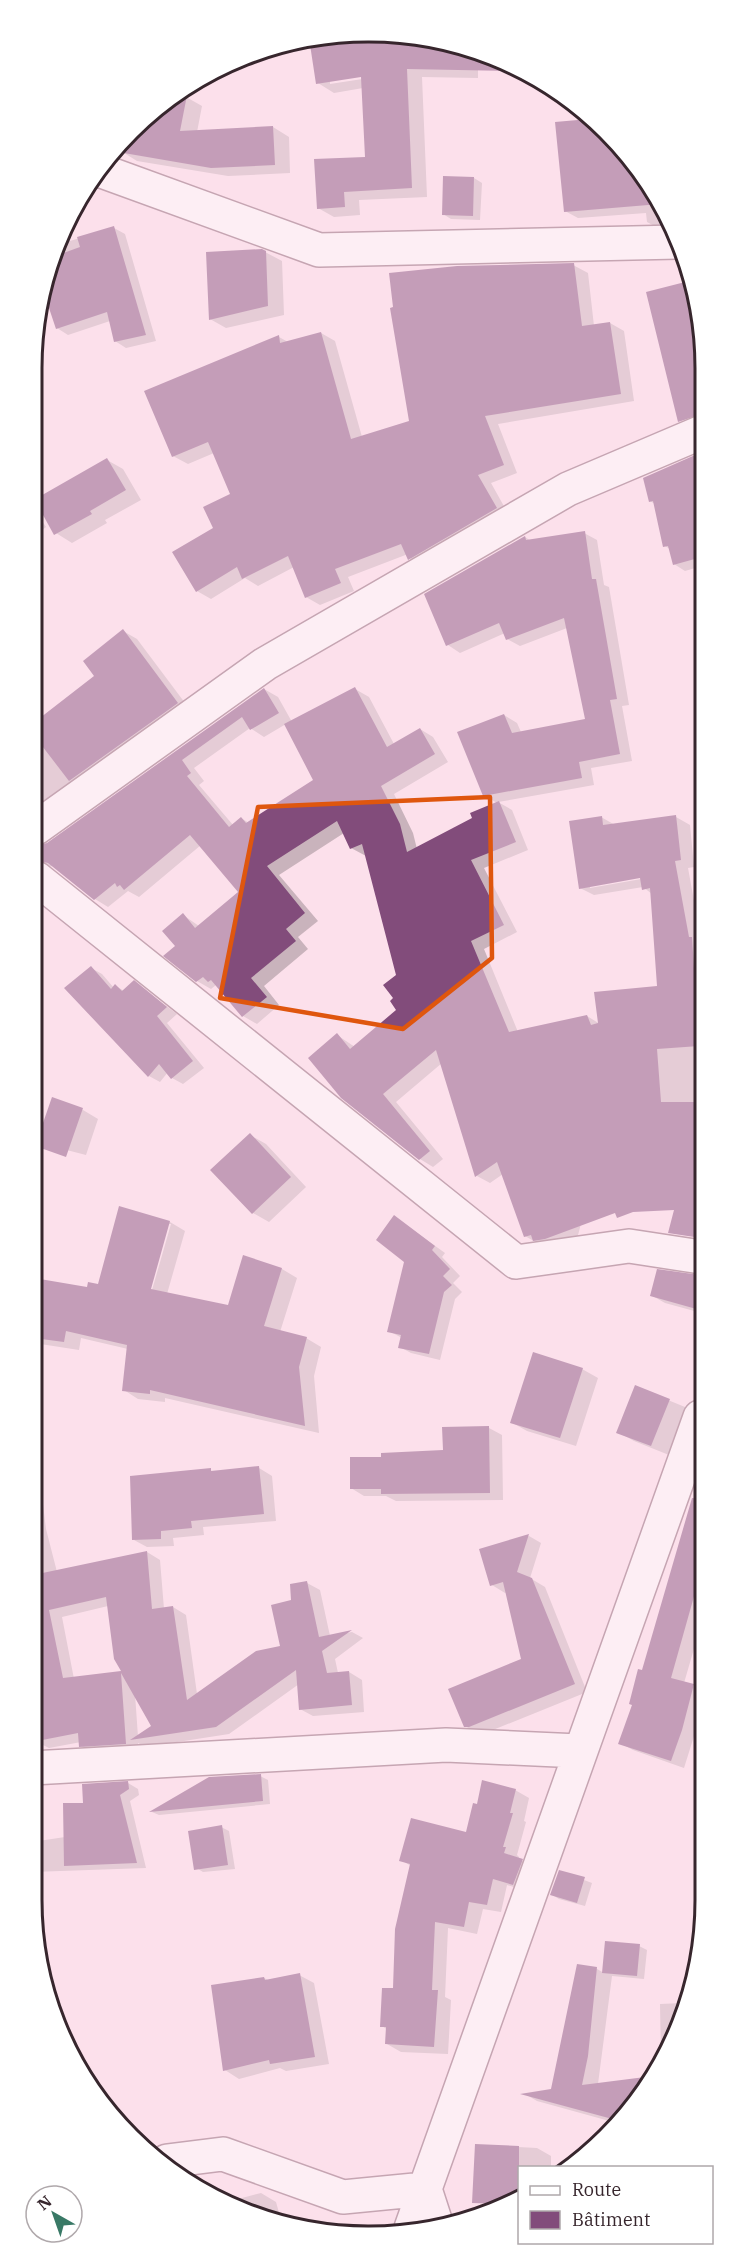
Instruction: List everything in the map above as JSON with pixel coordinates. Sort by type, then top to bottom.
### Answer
[{"type":"street","points":[[107,173],[320,250],[669,242]]},
{"type":"street","points":[[42,824],[265,664],[568,489],[695,435]]},
{"type":"street","points":[[42,883],[516,1262],[629,1246],[695,1256]]},
{"type":"street","points":[[413,2223],[568,1790],[579,1751],[695,1431]]},
{"type":"street","points":[[42,1767],[446,1745],[579,1751]]},
{"type":"street","points":[[172,2160],[223,2154],[343,2198],[425,2189]]},
{"type":"street","points":[[425,2189],[435,2219]]},
{"type":"highlighted area","points":[[490,797],[492,958],[403,1029],[220,998],[258,807]]},
{"type":"building","points":[[347,43],[390,43],[432,48],[473,59],[502,71],[407,69],[412,188],[344,192],[345,207],[317,209],[314,159],[365,157],[361,77],[316,84],[310,47]]},
{"type":"building","points":[[187,97],[180,131],[273,126],[275,165],[211,168],[123,153],[153,123]]},
{"type":"building","points":[[580,120],[584,123],[628,170],[651,205],[564,212],[555,122]]},
{"type":"building","points":[[443,176],[474,177],[473,216],[442,215]]},
{"type":"building","points":[[114,226],[146,335],[114,342],[107,312],[56,329],[48,305],[63,253],[80,247],[77,237]]},
{"type":"building","points":[[262,249],[266,251],[268,306],[209,320],[206,252]]},
{"type":"building","points":[[574,263],[582,326],[610,322],[621,394],[485,416],[504,465],[478,475],[497,508],[408,560],[401,544],[335,569],[341,583],[305,598],[288,556],[242,579],[237,567],[196,592],[172,552],[213,528],[203,507],[230,494],[208,442],[172,457],[144,391],[279,335],[280,343],[321,332],[351,439],[409,421],[390,308],[393,307],[389,273],[457,266]]},
{"type":"building","points":[[684,284],[694,347],[695,416],[678,422],[646,292]]},
{"type":"building","points":[[695,455],[695,559],[673,565],[668,546],[663,547],[653,501],[649,502],[643,478]]},
{"type":"building","points":[[107,458],[126,490],[90,511],[92,514],[54,535],[42,513],[42,495]]},
{"type":"building","points":[[585,531],[592,579],[596,579],[617,699],[610,700],[620,754],[579,762],[582,778],[483,796],[457,732],[504,714],[512,733],[585,719],[564,618],[506,640],[499,623],[446,646],[424,594],[525,536],[526,540]]},
{"type":"building","points":[[123,629],[178,703],[69,781],[42,746],[42,716],[94,676],[83,661]]},
{"type":"building","points":[[355,687],[387,747],[420,728],[435,754],[381,786],[400,824],[407,852],[472,818],[470,813],[499,801],[516,842],[471,860],[504,925],[471,941],[509,1032],[587,1015],[591,1025],[598,1023],[594,992],[657,986],[650,888],[642,890],[640,878],[579,889],[569,821],[602,816],[603,825],[676,815],[681,860],[675,861],[689,937],[692,937],[695,1046],[657,1049],[661,1102],[695,1102],[695,1237],[668,1233],[674,1210],[633,1212],[617,1218],[615,1213],[545,1239],[533,1241],[531,1235],[524,1237],[497,1162],[475,1177],[436,1050],[383,1094],[430,1151],[419,1160],[341,1098],[308,1058],[337,1033],[350,1049],[396,1010],[390,1001],[393,998],[383,985],[396,975],[362,844],[350,849],[337,821],[267,866],[305,913],[286,929],[296,941],[251,978],[267,997],[242,1017],[211,980],[208,982],[203,977],[196,982],[163,956],[175,946],[162,931],[183,913],[195,928],[238,892],[190,835],[124,890],[120,885],[117,887],[115,883],[94,900],[48,863],[42,862],[42,844],[264,688],[279,713],[250,730],[242,717],[182,760],[191,773],[187,776],[229,827],[241,817],[246,823],[313,780],[284,724]]},
{"type":"building","points":[[91,966],[111,989],[115,984],[122,991],[134,980],[167,1007],[157,1016],[193,1061],[171,1079],[159,1064],[148,1077],[64,988]]},
{"type":"building","points":[[52,1097],[83,1108],[66,1157],[42,1148],[42,1126]]},
{"type":"building","points":[[250,1133],[291,1177],[252,1214],[210,1170]]},
{"type":"building","points":[[119,1206],[170,1221],[151,1289],[228,1305],[243,1255],[282,1268],[264,1326],[307,1337],[299,1367],[305,1426],[150,1390],[150,1394],[122,1391],[127,1345],[66,1331],[64,1342],[42,1339],[42,1279],[87,1287],[88,1282],[98,1284]]},
{"type":"building","points":[[394,1215],[435,1246],[432,1250],[450,1269],[443,1276],[452,1285],[444,1292],[429,1354],[398,1348],[401,1335],[387,1332],[404,1262],[376,1240]]},
{"type":"building","points":[[657,1269],[695,1274],[695,1309],[650,1296]]},
{"type":"building","points":[[533,1352],[583,1368],[560,1438],[510,1423]]},
{"type":"building","points":[[635,1385],[670,1399],[651,1446],[616,1433]]},
{"type":"building","points":[[489,1426],[490,1493],[381,1494],[381,1489],[350,1489],[350,1457],[381,1457],[381,1453],[443,1450],[442,1427]]},
{"type":"building","points":[[259,1466],[264,1514],[191,1521],[192,1528],[161,1531],[161,1539],[132,1540],[130,1476]]},
{"type":"building","points":[[692,1498],[695,1498],[695,1593],[671,1678],[694,1684],[671,1761],[618,1744],[632,1705],[629,1704],[638,1669],[642,1670]]},
{"type":"building","points":[[529,1534],[517,1572],[532,1578],[575,1684],[469,1727],[464,1727],[448,1689],[521,1659],[503,1582],[490,1586],[479,1549]]},
{"type":"building","points":[[147,1551],[152,1609],[173,1606],[187,1700],[256,1651],[280,1646],[271,1605],[291,1600],[290,1584],[307,1581],[319,1637],[352,1630],[322,1651],[327,1673],[349,1671],[352,1705],[299,1710],[296,1670],[216,1727],[130,1740],[151,1726],[121,1673],[126,1744],[79,1747],[78,1733],[42,1740],[42,1573]],"holes":[[[106,1597],[114,1659],[121,1671],[63,1678],[49,1610]]]},
{"type":"building","points":[[261,1774],[263,1801],[149,1812],[209,1777]]},
{"type":"building","points":[[482,1780],[516,1789],[510,1813],[513,1813],[503,1847],[506,1847],[504,1853],[523,1859],[513,1885],[493,1879],[487,1905],[469,1902],[464,1927],[435,1922],[432,1990],[438,1990],[434,2047],[385,2044],[386,2027],[380,2027],[382,1988],[393,1988],[395,1929],[410,1864],[399,1861],[411,1818],[466,1832],[473,1803],[477,1804]]},
{"type":"building","points":[[128,1781],[129,1789],[120,1795],[137,1863],[64,1866],[63,1803],[83,1803],[82,1784]]},
{"type":"building","points":[[222,1825],[228,1865],[194,1870],[188,1831]]},
{"type":"building","points":[[559,1870],[585,1877],[577,1903],[550,1895]]},
{"type":"building","points":[[605,1941],[640,1944],[637,1976],[602,1973]]},
{"type":"building","points":[[577,1964],[597,1967],[588,2056],[582,2085],[642,2077],[610,2119],[520,2094],[551,2089]]},
{"type":"building","points":[[300,1973],[315,2057],[270,2064],[269,2060],[223,2071],[211,1985],[264,1977],[265,1980]]},
{"type":"building","points":[[475,2144],[519,2146],[518,2189],[487,2203],[472,2203]]}]
